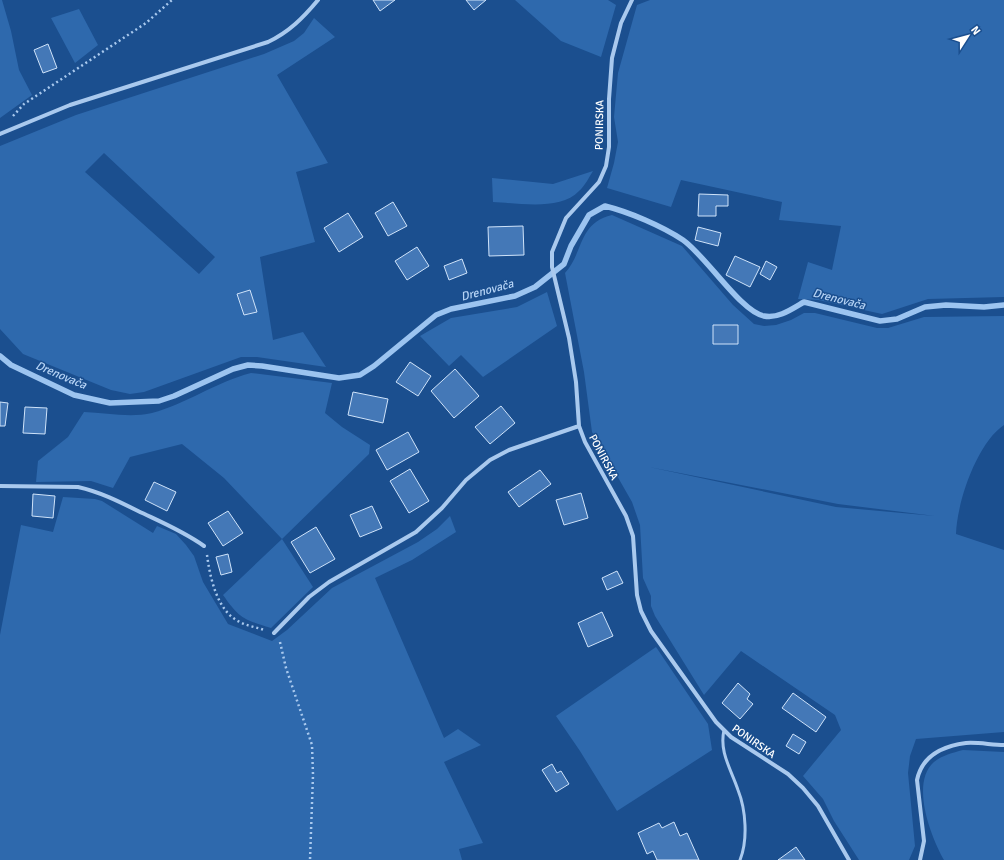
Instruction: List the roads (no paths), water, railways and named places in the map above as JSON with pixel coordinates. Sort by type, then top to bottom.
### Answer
[{"type":"street","points":[[0,134],[70,105],[268,42],[295,26],[318,0]]},
{"type":"street","name":"PONIRSKA","points":[[632,0],[621,23],[612,58],[609,99],[609,147],[606,166],[599,182],[566,218],[552,252],[552,267],[576,382],[579,426],[584,442],[628,523],[633,536],[637,595],[645,620],[716,722],[744,747],[788,774],[803,788],[818,806],[849,860]]},
{"type":"street","points":[[274,633],[309,597],[329,582],[416,532],[427,524],[466,480],[490,460],[509,450],[579,426]]},
{"type":"street","points":[[0,486],[78,487],[90,490],[112,497],[172,527],[204,546]]},
{"type":"street","points":[[920,860],[924,841],[917,780],[919,771],[923,764],[933,754],[944,749],[966,743],[1004,745]]},
{"type":"lane","points":[[724,730],[722,749],[739,791],[743,807],[744,841],[740,860]]},
{"type":"waterway","name":"Drenovača","points":[[0,356],[11,365],[74,395],[110,403],[159,401],[174,396],[233,369],[248,365],[339,378],[360,375],[374,366],[436,315],[451,309],[515,296],[535,287],[564,264],[571,246],[589,215],[605,206],[645,220],[683,240],[702,258],[745,305],[764,316],[769,317],[780,315],[804,302],[880,321],[897,319],[925,307],[946,305],[984,307],[1004,305]]}]
